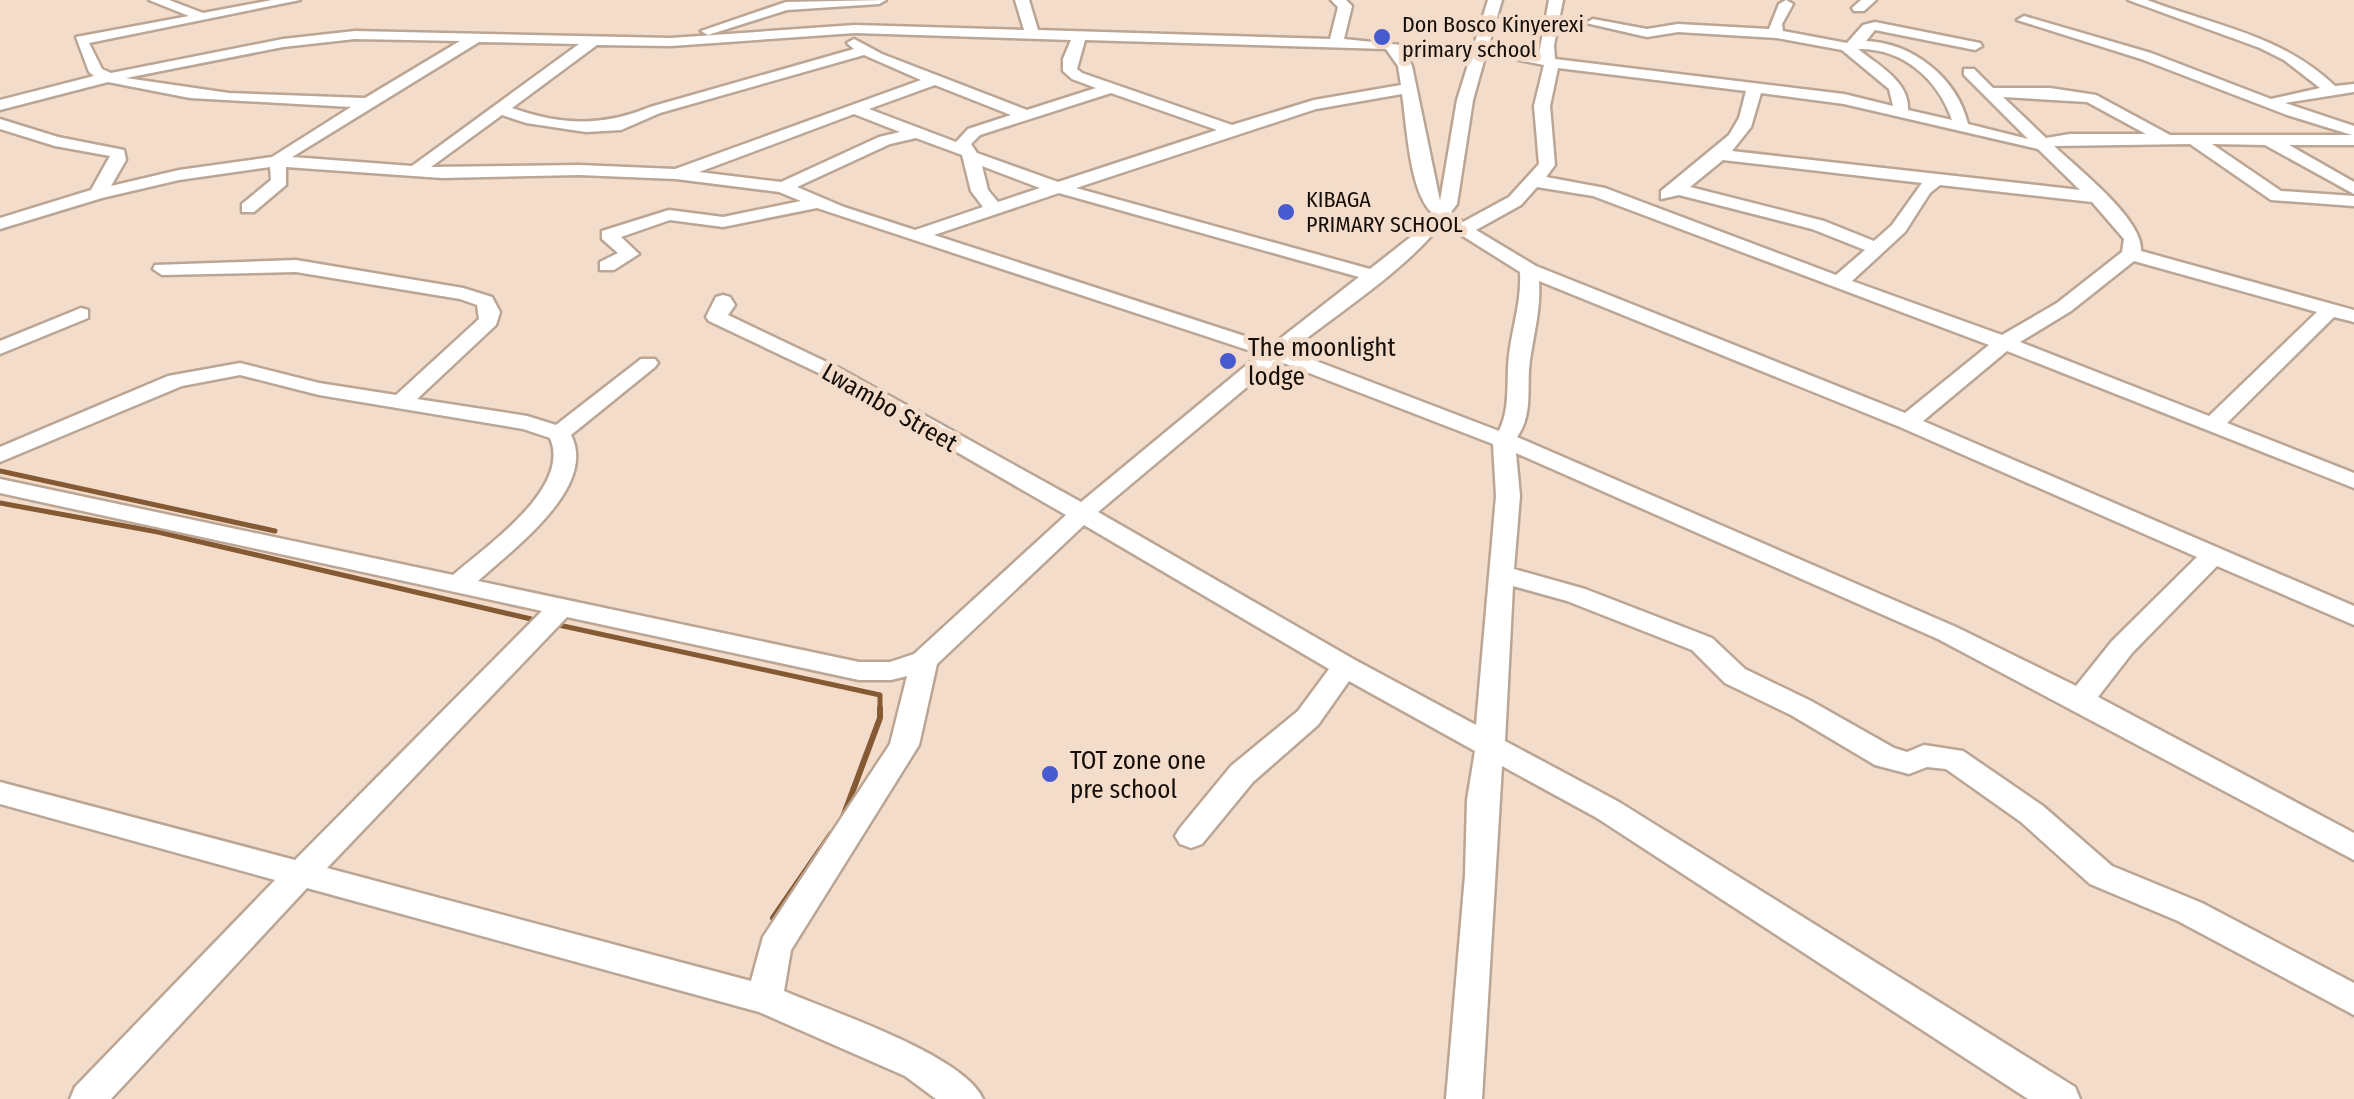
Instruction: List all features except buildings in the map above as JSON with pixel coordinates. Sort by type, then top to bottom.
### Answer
[{"type":"street","points":[[156,0],[207,16],[354,35],[685,42],[855,28],[1382,44],[1396,48],[1404,66],[1432,204],[1462,230],[1528,270],[1908,422],[2354,616]]},
{"type":"street","points":[[0,105],[106,78],[269,26],[292,0]]},
{"type":"street","points":[[685,42],[786,6],[878,0]]},
{"type":"street","points":[[1022,0],[1032,34]]},
{"type":"street","points":[[1336,42],[1345,6],[1338,0]]},
{"type":"street","points":[[0,486],[859,671],[891,671],[924,661],[1080,515],[1423,236],[1442,214],[1450,196],[1465,100],[1495,0]]},
{"type":"street","points":[[1462,230],[1515,201],[1547,165],[1542,106],[1556,0]]},
{"type":"street","points":[[2136,0],[2206,22],[2277,53],[2316,76],[2331,91]]},
{"type":"street","points":[[1776,34],[1775,24],[1786,4]]},
{"type":"street","points":[[207,16],[82,38],[96,72],[106,78],[161,90],[371,103]]},
{"type":"street","points":[[2024,20],[2185,69],[2279,107],[2354,131]]},
{"type":"street","points":[[1593,23],[1647,33],[1682,28],[1776,34],[1894,49],[1914,58],[1952,102],[1961,128]]},
{"type":"street","points":[[1852,45],[1875,26],[1975,46]]},
{"type":"street","points":[[855,28],[854,43],[866,50],[1023,114]]},
{"type":"street","points":[[277,161],[303,141],[480,36]]},
{"type":"street","points":[[1080,36],[1070,59],[1070,70],[1232,130]]},
{"type":"street","points":[[414,172],[594,40]]},
{"type":"street","points":[[1852,45],[1895,87],[1901,98],[1900,110]]},
{"type":"street","points":[[501,109],[526,118],[586,127],[621,124],[655,110],[866,50]]},
{"type":"street","points":[[1478,52],[1548,56],[1900,110],[2043,145],[2070,139],[2354,140]]},
{"type":"street","points":[[1908,422],[2004,343],[2064,307],[2131,254],[2134,239],[2124,223],[1969,72]]},
{"type":"street","points":[[676,174],[934,80]]},
{"type":"street","points":[[995,211],[980,190],[962,144],[967,136],[1023,114],[1110,88]]},
{"type":"street","points":[[1630,202],[1660,199],[1677,189],[1734,140],[1748,116],[1748,101],[1756,88]]},
{"type":"street","points":[[2279,107],[2277,101],[2282,98],[2354,88]]},
{"type":"street","points":[[917,235],[1314,105],[1406,89]]},
{"type":"street","points":[[1991,92],[2091,98],[2168,140]]},
{"type":"street","points":[[854,108],[1036,182],[1376,276]]},
{"type":"street","points":[[37,134],[67,123]]},
{"type":"street","points":[[0,124],[55,142],[118,154],[97,194]]},
{"type":"street","points":[[783,187],[884,140],[912,134]]},
{"type":"street","points":[[2268,140],[2354,189]]},
{"type":"street","points":[[2196,141],[2277,196],[2354,201]]},
{"type":"street","points":[[1715,154],[2094,197]]},
{"type":"street","points":[[248,208],[280,181],[277,161]]},
{"type":"street","points":[[0,224],[97,194],[179,175],[277,161],[414,172],[578,170],[676,174],[783,187],[816,202],[1276,352],[1504,440],[1930,625],[2080,700],[2354,848]]},
{"type":"street","points":[[1840,282],[1899,228],[1922,190],[1936,180]]},
{"type":"street","points":[[1533,182],[1568,182],[1630,202],[1662,218],[2004,343],[2354,481]]},
{"type":"street","points":[[1677,189],[1818,225],[1877,248]]},
{"type":"street","points":[[607,266],[630,254],[608,235],[669,215],[723,222],[816,202]]},
{"type":"street","points":[[2131,254],[2354,316]]},
{"type":"street","points":[[162,269],[296,266],[446,291],[485,302],[489,321],[403,400]]},
{"type":"street","points":[[1464,1099],[1481,875],[1482,800],[1490,749],[1508,496],[1504,440],[1513,427],[1520,391],[1518,366],[1531,300],[1528,270]]},
{"type":"street","name":"Lwambo Street","points":[[723,301],[725,305],[716,318],[832,372],[1080,515]]},
{"type":"street","points":[[2214,424],[2330,310]]},
{"type":"street","points":[[0,348],[81,314]]},
{"type":"street","points":[[560,434],[648,364]]},
{"type":"street","points":[[0,455],[176,381],[240,370],[319,389],[527,423],[560,434],[568,454],[565,474],[525,523],[459,584]]},
{"type":"street","points":[[1080,515],[1248,607],[1344,667],[1490,749],[1608,810],[2062,1099]]},
{"type":"street","points":[[2080,700],[2122,647],[2212,556]]},
{"type":"street","points":[[1501,574],[1576,595],[1702,644],[1736,676],[1885,756],[1909,763],[1924,756],[1953,759],[2032,814],[2101,875],[2190,912],[2354,1000]]},
{"type":"street","points":[[88,1099],[150,1028],[560,608]]},
{"type":"street","points":[[764,999],[775,948],[904,745],[924,661]]},
{"type":"street","points":[[1191,836],[1242,774],[1308,718],[1344,667]]},
{"type":"street","points":[[0,793],[764,999],[918,1065],[966,1099]]},
{"type":"waterway","points":[[0,471],[275,531]]},
{"type":"waterway","points":[[0,503],[158,532],[531,619]]},
{"type":"waterway","points":[[554,624],[880,695],[880,718],[843,817]]},
{"type":"waterway","points":[[773,918],[831,834]]},
{"type":"place","name":"Don Bosco Kinyerexi primary school","points":[[1382,37]]},
{"type":"place","name":"KIBAGA PRIMARY SCHOOL","points":[[1286,212]]},
{"type":"place","name":"The moonlight lodge","points":[[1228,361]]},
{"type":"place","name":"TOT zone one pre school","points":[[1050,774]]}]
